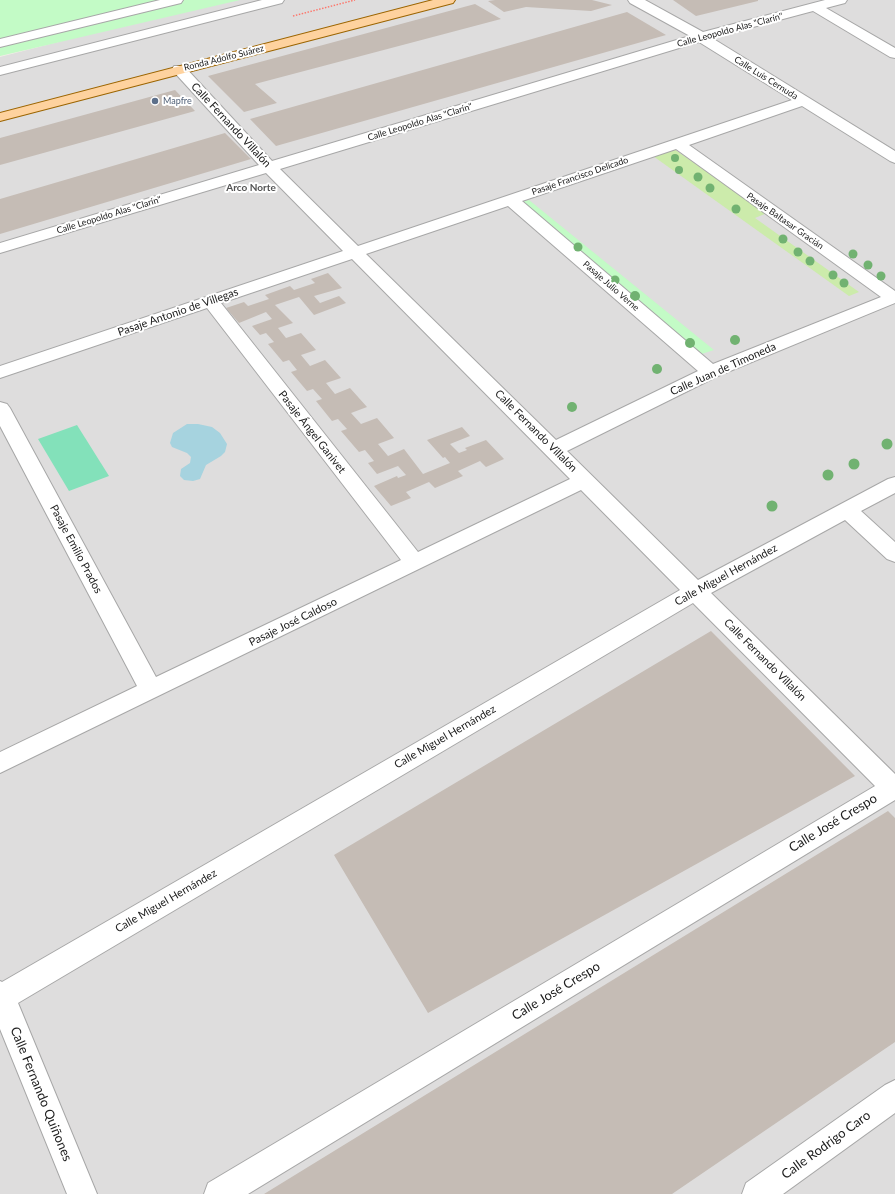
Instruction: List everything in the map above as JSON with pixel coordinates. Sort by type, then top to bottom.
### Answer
[{"type":"main road","name":"Ronda Adolfo Suárez","points":[[0,117],[179,69],[448,0]]},
{"type":"street","points":[[0,43],[176,0]]},
{"type":"street","points":[[0,71],[277,0]]},
{"type":"street","name":"Calle Luis Cernuda","points":[[635,0],[701,37],[895,158]]},
{"type":"street","name":"Calle Leopoldo Alas \"Clarín\"","points":[[0,248],[701,37],[840,0]]},
{"type":"street","points":[[815,7],[895,54]]},
{"type":"street","name":"Calle Fernando Villalón","points":[[179,69],[269,167],[894,789]]},
{"type":"street","name":"Pasaje Francisco Delicado","points":[[356,252],[803,101]]},
{"type":"street","name":"Pasaje Baltasar Gracián","points":[[677,143],[894,297]]},
{"type":"street","name":"Pasaje Julio Verne","points":[[511,200],[711,372]]},
{"type":"street","name":"Pasaje Antonio de Villegas","points":[[0,372],[356,252]]},
{"type":"street","name":"Calle Juan de Timoneda","points":[[554,449],[711,372],[894,297]]},
{"type":"street","name":"Pasaje Ángel Ganivet","points":[[210,301],[415,563]]},
{"type":"street","name":"Pasaje Emilio Prados","points":[[0,408],[151,690]]},
{"type":"street","name":"Pasaje José Caldoso","points":[[0,763],[585,480]]},
{"type":"street","name":"Calle Miguel Hernández","points":[[0,996],[696,591],[895,484]]},
{"type":"street","points":[[847,510],[895,554]]},
{"type":"street","name":"Calle José Crespo","points":[[219,1194],[894,789]]},
{"type":"street","name":"Calle Fernando Quiñones","points":[[0,996],[82,1194]]},
{"type":"street","name":"Calle Rodrigo Caro","points":[[757,1194],[895,1095]]},
{"type":"shaded area","points":[[221,0],[895,0],[895,1194],[0,1194],[0,57]]},
{"type":"green space","points":[[0,0],[240,0],[0,56]]},
{"type":"green space","points":[[674,149],[767,213],[755,218],[859,292],[849,296],[653,156]]},
{"type":"green space","points":[[529,200],[714,350],[686,359],[512,204]]},
{"type":"green space","points":[[77,425],[109,476],[69,491],[38,439]]},
{"type":"water","points":[[187,424],[198,424],[212,427],[220,433],[227,444],[225,452],[206,465],[200,479],[193,481],[184,480],[180,476],[181,469],[190,463],[191,457],[187,453],[172,447],[170,443],[173,433]]},
{"type":"building","points":[[592,0],[612,5],[591,11],[526,7],[504,12],[488,1]]},
{"type":"building","points":[[673,0],[758,0],[758,1],[696,16]]},
{"type":"building","points":[[475,4],[501,19],[255,84],[277,103],[244,112],[208,76]]},
{"type":"building","points":[[627,12],[666,35],[276,146],[250,119]]},
{"type":"building","points":[[175,90],[195,111],[0,165],[0,138]]},
{"type":"building","points":[[225,133],[251,159],[0,234],[0,199]]},
{"type":"building","points":[[328,273],[342,288],[314,296],[320,303],[339,296],[346,303],[314,315],[299,297],[275,305],[293,323],[278,328],[286,338],[301,333],[316,350],[301,355],[310,366],[325,360],[341,378],[326,383],[335,394],[350,388],[367,407],[351,413],[361,424],[377,418],[394,438],[378,444],[388,456],[404,449],[423,474],[450,463],[445,457],[443,458],[427,440],[462,427],[470,436],[450,444],[459,453],[467,450],[465,448],[486,440],[504,459],[486,467],[480,461],[458,471],[463,476],[435,488],[429,482],[406,492],[411,498],[391,506],[374,486],[397,476],[398,478],[406,475],[398,466],[377,474],[368,463],[374,461],[365,450],[359,452],[341,431],[347,429],[338,419],[332,421],[316,401],[322,399],[313,389],[307,391],[291,372],[297,370],[289,360],[283,362],[268,344],[274,342],[266,333],[260,335],[252,326],[272,319],[266,312],[239,323],[226,308],[244,302],[248,306],[269,299],[265,295],[290,286],[294,290],[315,283],[311,279]]},
{"type":"building","points":[[711,631],[855,776],[428,1013],[334,855]]},
{"type":"building","points":[[888,811],[895,818],[895,1042],[672,1194],[264,1194]]},
{"type":"place","name":"Mapfre","points":[[155,101]]},
{"type":"district","name":"Arco Norte","points":[[251,188]]}]
